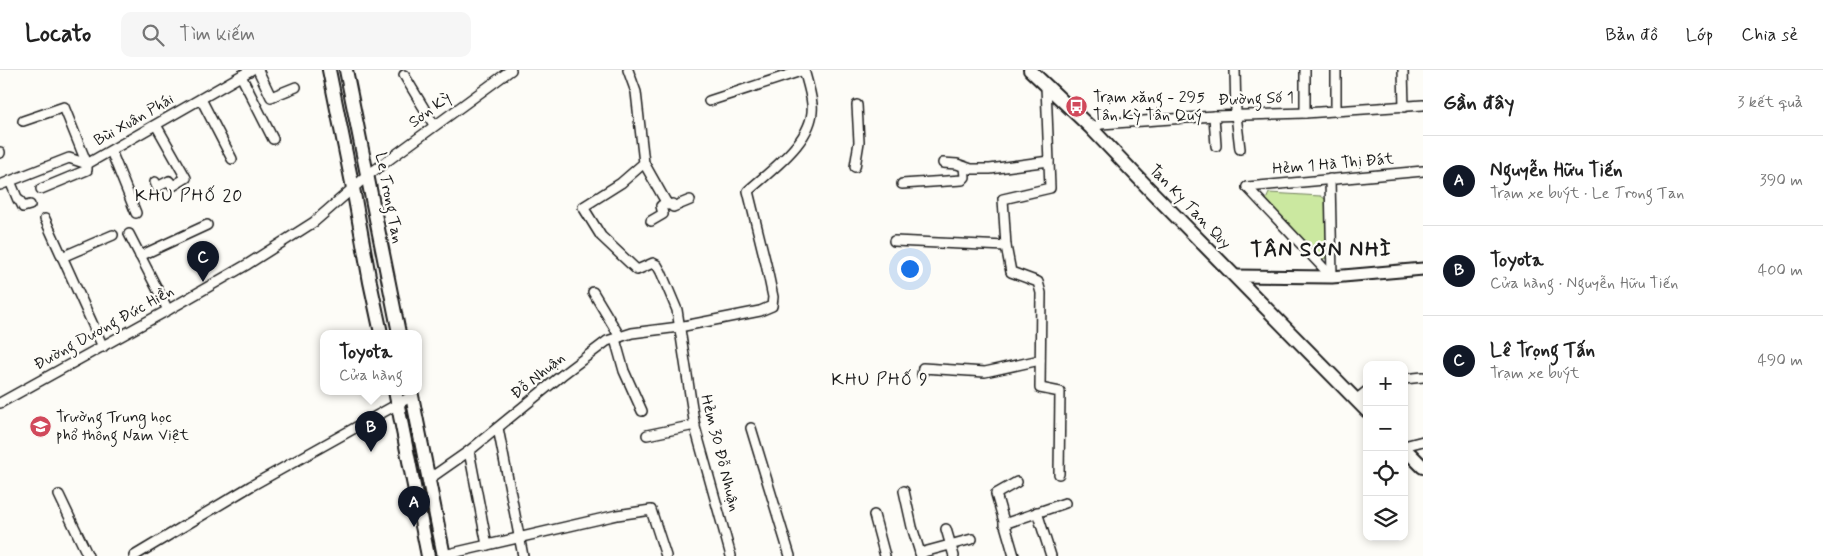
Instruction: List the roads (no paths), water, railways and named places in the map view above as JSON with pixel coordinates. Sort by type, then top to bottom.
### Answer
[{"type":"main road","name":"Le Trong Tan","points":[[329,70],[380,330]]},
{"type":"main road","name":"Le Trong Tan","points":[[346,70],[398,330]]},
{"type":"main road","name":"Tan Ky Tan Quy","points":[[1030,70],[1091,128],[1363,407]]},
{"type":"main road","points":[[396,395],[428,556]]},
{"type":"main road","points":[[411,395],[444,555]]},
{"type":"main road","points":[[1408,451],[1423,467]]},
{"type":"street","name":"Bùi Xuân Phái","points":[[0,186],[69,158],[87,164],[251,70]]},
{"type":"street","points":[[258,70],[271,97],[296,87]]},
{"type":"street","points":[[628,70],[636,92],[644,163],[668,205],[672,204],[673,207],[690,200]]},
{"type":"street","points":[[709,101],[804,70]]},
{"type":"street","name":"Đỗ Nhuận","points":[[429,479],[469,451],[562,375],[607,342],[632,333],[679,327],[760,311],[772,306],[766,264],[748,191],[798,146],[808,127],[813,106],[804,70]]},
{"type":"street","points":[[1235,70],[1236,115],[1240,148]]},
{"type":"street","points":[[1304,70],[1305,112]]},
{"type":"street","points":[[1336,70],[1336,110]]},
{"type":"street","points":[[1403,70],[1404,106]]},
{"type":"street","name":"Sơn Kỳ","points":[[368,175],[508,71]]},
{"type":"street","points":[[404,75],[434,125]]},
{"type":"street","points":[[241,76],[274,139]]},
{"type":"street","points":[[1046,86],[1050,188],[1003,199],[1006,246],[1011,272],[1038,282],[1040,287],[1040,388],[1060,392],[1059,474]]},
{"type":"street","points":[[201,99],[232,159]]},
{"type":"street","points":[[855,167],[858,142],[857,104]]},
{"type":"street","name":"Đường Số 1","points":[[1091,128],[1101,124],[1214,116],[1423,105]]},
{"type":"street","points":[[23,121],[64,107],[87,164],[87,170],[41,189]]},
{"type":"street","points":[[1214,116],[1216,146]]},
{"type":"street","points":[[155,182],[157,187],[169,181],[173,186],[186,178],[156,125]]},
{"type":"street","points":[[111,150],[136,213]]},
{"type":"street","points":[[943,163],[957,164],[971,169],[990,169],[1049,161]]},
{"type":"street","name":"Hẻm 30 Đỗ Nhuận","points":[[644,163],[622,183],[583,208],[601,236],[637,270],[653,263],[657,265],[677,310],[695,425],[731,556]]},
{"type":"street","points":[[902,184],[962,180],[965,177],[964,167]]},
{"type":"street","name":"Hẻm 1 Hà Thị Đát","points":[[1332,277],[1247,187],[1423,171]]},
{"type":"street","name":"Đường Dương Đức Hiền","points":[[0,403],[103,347],[248,264],[314,222],[368,175]]},
{"type":"street","points":[[1330,179],[1332,277]]},
{"type":"street","points":[[10,182],[23,207],[30,205]]},
{"type":"street","points":[[651,221],[663,214],[661,206],[666,202]]},
{"type":"street","points":[[46,219],[103,347]]},
{"type":"street","points":[[140,256],[207,225]]},
{"type":"street","points":[[129,234],[168,310]]},
{"type":"street","points":[[62,257],[114,235]]},
{"type":"street","points":[[894,241],[1006,246]]},
{"type":"street","points":[[1235,276],[1332,277],[1423,269]]},
{"type":"street","points":[[593,292],[618,338],[624,371],[642,411]]},
{"type":"street","points":[[922,375],[923,368],[985,372],[1040,360]]},
{"type":"street","points":[[1408,379],[1423,377]]},
{"type":"street","points":[[1356,400],[1363,394]]},
{"type":"street","points":[[138,555],[251,486],[398,404],[409,395]]},
{"type":"street","points":[[647,435],[695,425]]},
{"type":"street","points":[[498,428],[523,556]]},
{"type":"street","points":[[752,428],[790,556]]},
{"type":"street","points":[[1408,446],[1423,441]]},
{"type":"street","points":[[469,451],[487,545]]},
{"type":"street","points":[[1014,556],[996,494],[1017,482]]},
{"type":"street","points":[[904,491],[912,527],[921,555],[972,539]]},
{"type":"street","points":[[59,495],[88,556]]},
{"type":"street","points":[[1004,524],[1065,503]]},
{"type":"street","points":[[444,555],[617,515],[651,510],[666,556]]},
{"type":"street","points":[[1037,512],[1051,556]]},
{"type":"street","points":[[874,515],[886,556]]},
{"type":"street","points":[[946,528],[954,556]]},
{"type":"place","name":"Trạm xăng - 295 Tân Kỳ Tân Quý","points":[[1077,106]]},
{"type":"place","name":"Lê Trọng Tấn","points":[[203,282]]},
{"type":"place","name":"Trường Trung học phổ thông Nam Việt","points":[[40,426]]},
{"type":"place","name":"Toyota","points":[[371,452]]},
{"type":"place","name":"Nguyễn Hữu Tiến","points":[[414,527]]},
{"type":"district","name":"KHU PHỐ 20","points":[[189,196]]},
{"type":"district","name":"TÂN SƠN NHÌ","points":[[1321,250]]},
{"type":"district","name":"KHU PHỐ 9","points":[[880,380]]}]
